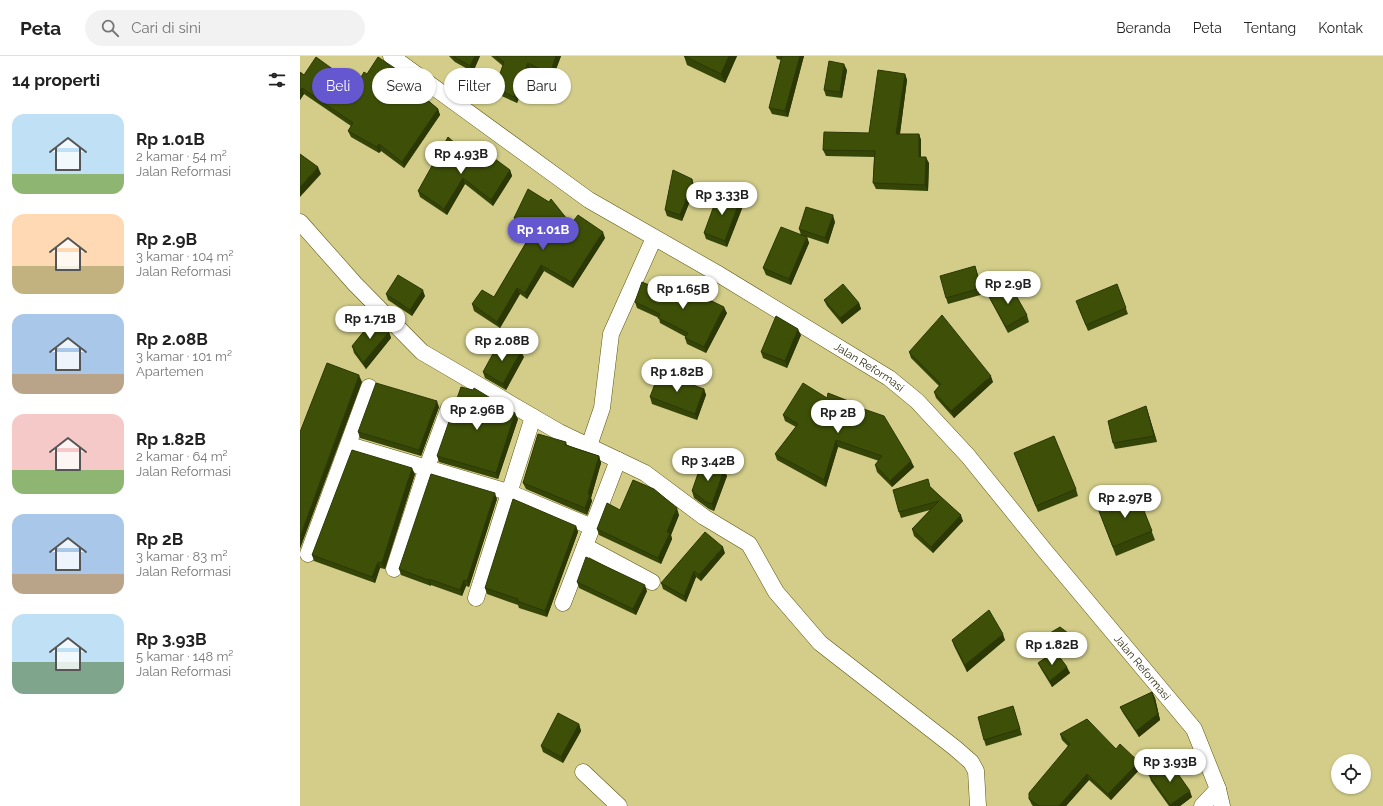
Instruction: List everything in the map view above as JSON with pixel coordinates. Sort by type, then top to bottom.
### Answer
[{"type":"street","name":"Jalan Reformasi","points":[[391,56],[589,200],[889,378],[918,401],[968,456],[1045,551],[1194,729],[1218,789],[1222,806]]},
{"type":"street","points":[[300,222],[356,284],[422,352],[533,417],[645,473],[704,517],[749,544],[776,592],[820,643],[971,762],[976,771],[978,806]]},
{"type":"street","points":[[589,446],[602,408],[611,334],[654,238]]},
{"type":"street","points":[[308,554],[350,445],[369,388]]},
{"type":"street","points":[[394,569],[427,467],[448,410]]},
{"type":"street","points":[[476,598],[508,492],[533,417]]},
{"type":"street","points":[[350,445],[508,492],[592,527]]},
{"type":"street","points":[[563,603],[618,460]]},
{"type":"street","points":[[585,546],[652,582]]},
{"type":"street","points":[[583,772],[619,806]]},
{"type":"street","points":[[1202,806],[1218,789]]},
{"type":"building","points":[[453,56],[475,56],[470,66]]},
{"type":"building","points":[[496,56],[556,56],[552,68],[538,68],[528,63],[526,68],[513,68],[513,97],[505,93],[505,68],[502,68],[504,62]]},
{"type":"building","points":[[684,56],[729,56],[721,74]]},
{"type":"building","points":[[782,56],[800,56],[785,111],[769,108]]},
{"type":"building","points":[[316,57],[331,68],[312,68],[312,95],[302,88],[300,90],[300,72],[304,75]]},
{"type":"building","points":[[378,57],[394,68],[372,68],[372,104],[432,104],[438,109],[402,162],[379,144],[377,147],[348,131],[353,123],[325,104],[364,104],[364,72],[367,74]]},
{"type":"building","points":[[829,61],[844,64],[840,92],[824,90]]},
{"type":"building","points":[[878,70],[905,74],[896,134],[919,134],[919,157],[926,157],[925,185],[873,183],[875,151],[823,150],[824,132],[869,133]]},
{"type":"building","points":[[448,137],[482,167],[491,156],[510,170],[491,200],[463,178],[444,209],[418,191]]},
{"type":"building","points":[[300,154],[318,167],[300,187]]},
{"type":"building","points":[[673,170],[692,179],[692,185],[680,215],[665,210]]},
{"type":"building","points":[[528,189],[549,202],[551,199],[571,224],[578,215],[603,232],[571,282],[541,265],[525,293],[517,288],[497,322],[472,304],[482,290],[494,297],[530,236],[528,236],[531,231],[514,218]]},
{"type":"building","points":[[719,192],[740,200],[725,241],[704,233]]},
{"type":"building","points":[[806,207],[833,215],[825,238],[799,229]]},
{"type":"building","points":[[781,227],[807,237],[789,279],[763,268]]},
{"type":"building","points":[[975,266],[981,288],[946,298],[940,276]]},
{"type":"building","points":[[398,275],[423,290],[410,310],[386,294]]},
{"type":"building","points":[[676,280],[693,292],[724,307],[704,347],[685,338],[688,333],[658,318],[660,314],[635,302],[642,282],[670,294]]},
{"type":"building","points":[[1009,283],[1027,315],[1006,327],[988,295]]},
{"type":"building","points":[[843,284],[859,303],[840,318],[824,300]]},
{"type":"building","points":[[1117,284],[1126,308],[1086,325],[1076,301]]},
{"type":"building","points":[[942,315],[991,376],[951,411],[934,392],[941,384],[909,352]]},
{"type":"building","points":[[776,316],[798,329],[785,361],[761,352]]},
{"type":"building","points":[[374,319],[389,332],[363,363],[352,346]]},
{"type":"building","points":[[501,339],[521,351],[503,384],[483,372]]},
{"type":"building","points":[[327,363],[359,375],[300,537],[300,432]]},
{"type":"building","points":[[659,373],[704,389],[695,414],[650,397]]},
{"type":"building","points":[[376,383],[437,401],[419,450],[358,432]]},
{"type":"building","points":[[803,383],[827,398],[828,393],[856,404],[855,406],[884,416],[911,461],[890,481],[875,465],[882,456],[836,440],[824,480],[775,454],[798,424],[783,415]]},
{"type":"building","points":[[461,387],[473,390],[474,388],[515,413],[496,473],[437,456]]},
{"type":"building","points":[[1146,406],[1154,436],[1113,443],[1108,421]]},
{"type":"building","points":[[538,434],[566,442],[565,445],[599,456],[588,494],[590,495],[585,508],[523,483]]},
{"type":"building","points":[[1054,436],[1076,489],[1036,506],[1014,453]]},
{"type":"building","points":[[352,450],[412,468],[382,563],[378,562],[372,577],[312,555]]},
{"type":"building","points":[[702,462],[724,470],[712,504],[706,502],[692,491]]},
{"type":"building","points":[[431,474],[495,493],[467,581],[464,580],[460,590],[399,569]]},
{"type":"building","points":[[928,479],[930,487],[961,515],[931,547],[912,529],[939,501],[899,512],[893,490]]},
{"type":"building","points":[[633,480],[654,489],[677,508],[667,532],[670,533],[658,558],[597,529],[607,503],[620,510]]},
{"type":"building","points":[[1137,493],[1152,531],[1113,547],[1097,506]]},
{"type":"building","points":[[513,499],[576,526],[545,611],[517,601],[518,599],[485,588]]},
{"type":"building","points":[[705,532],[723,547],[699,575],[694,571],[684,596],[661,583]]},
{"type":"building","points":[[586,557],[645,585],[633,609],[577,582]]},
{"type":"building","points":[[989,610],[1003,634],[965,665],[952,640]]},
{"type":"building","points":[[1060,627],[1072,636],[1047,657],[1035,642]]},
{"type":"building","points":[[1055,651],[1067,667],[1050,681],[1038,663]]},
{"type":"building","points":[[1152,692],[1158,714],[1136,731],[1120,707]]},
{"type":"building","points":[[1013,706],[1020,729],[984,740],[978,717]]},
{"type":"building","points":[[558,713],[579,724],[561,757],[541,746]]},
{"type":"building","points":[[1087,719],[1116,749],[1120,744],[1139,762],[1108,794],[1087,774],[1059,806],[1039,806],[1029,799],[1029,793],[1070,744],[1060,734]]},
{"type":"building","points":[[1169,761],[1190,791],[1170,805],[1149,775]]}]
